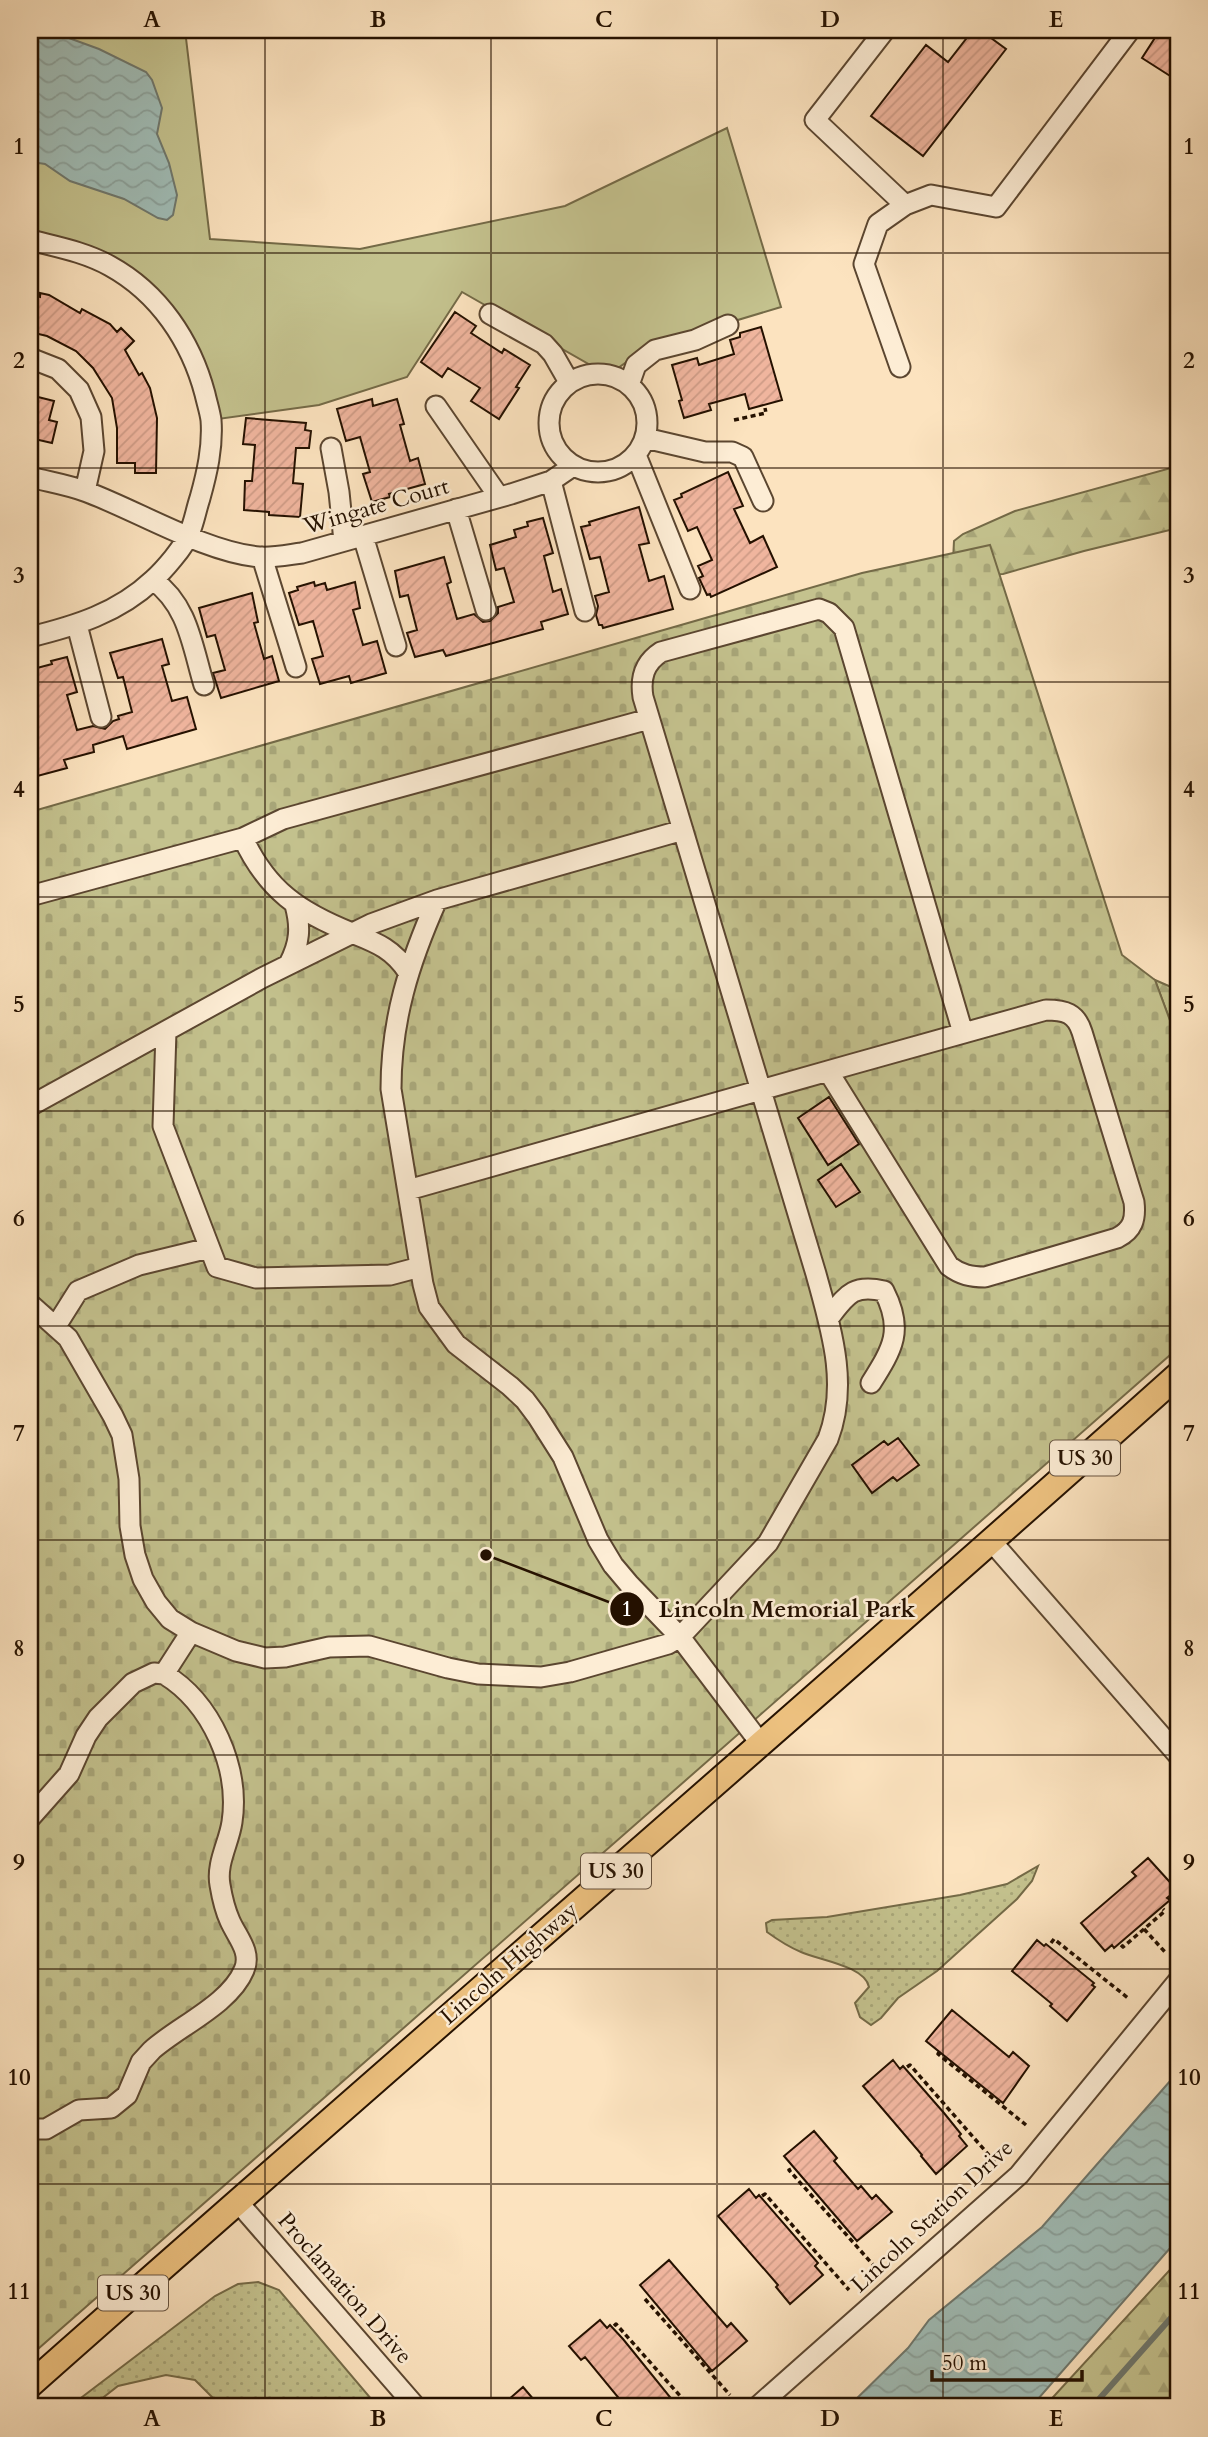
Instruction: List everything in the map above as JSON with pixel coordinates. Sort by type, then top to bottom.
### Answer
[{"type":"main road","name":"Lincoln Highway","points":[[30,2385],[992,1542],[1178,1375]]},
{"type":"street","points":[[886,30],[815,120],[905,205]]},
{"type":"street","points":[[900,367],[864,264],[878,224],[905,205],[931,195],[996,207],[1130,30]]},
{"type":"street","points":[[30,240],[83,253],[112,267],[144,291],[173,320],[198,367],[211,420],[209,469],[189,536],[153,580],[101,615],[77,625],[30,637]]},
{"type":"street","points":[[491,314],[544,344],[561,366],[569,382]]},
{"type":"street","points":[[629,385],[636,365],[655,350],[695,340],[728,325]]},
{"type":"street","points":[[30,358],[58,369],[79,390],[91,417],[94,451],[85,491]]},
{"type":"street","points":[[608,375],[629,385],[639,396],[645,409],[647,423],[640,446],[625,464],[613,470],[599,473],[573,466],[553,446],[548,418],[552,404],[569,382],[581,376],[608,375]]},
{"type":"street","points":[[436,406],[499,497]]},
{"type":"street","points":[[640,446],[732,452],[743,457],[763,501]]},
{"type":"street","points":[[640,446],[690,589]]},
{"type":"street","points":[[331,448],[344,541]]},
{"type":"street","name":"Wingate Court","points":[[30,477],[85,491],[233,552],[262,557],[302,553],[499,497],[551,481],[573,466]]},
{"type":"street","points":[[551,481],[585,611]]},
{"type":"street","points":[[456,509],[486,610]]},
{"type":"street","points":[[363,536],[396,646]]},
{"type":"street","points":[[262,557],[296,667]]},
{"type":"street","points":[[153,580],[164,588],[182,611],[204,685]]},
{"type":"street","points":[[30,1304],[68,1338],[122,1435],[129,1479],[130,1526],[143,1579],[170,1619],[191,1632],[236,1651],[265,1658],[285,1657],[329,1647],[369,1646],[448,1668],[514,1678],[541,1678],[570,1672],[668,1644],[680,1637],[768,1543],[828,1439],[834,1422],[839,1382],[828,1319],[649,719],[641,685],[647,664],[661,652],[819,609],[829,613],[844,628],[963,1033]]},
{"type":"street","points":[[77,625],[101,716]]},
{"type":"street","points":[[30,896],[243,838],[283,819],[649,719]]},
{"type":"street","points":[[30,1105],[289,964],[352,933],[437,900],[683,830]]},
{"type":"street","points":[[243,838],[252,859],[266,878],[295,905],[381,944],[400,959],[408,972]]},
{"type":"street","points":[[437,900],[408,972],[394,1028],[391,1060],[391,1089],[429,1307],[456,1344],[525,1400],[564,1457],[597,1540],[613,1565],[680,1637],[761,1744]]},
{"type":"street","points":[[289,964],[296,951],[300,928],[295,905]]},
{"type":"street","points":[[408,1190],[828,1071],[1046,1010],[1066,1011],[1079,1023],[1134,1202],[1135,1214],[1130,1230],[1117,1238],[985,1276],[957,1272],[949,1266],[828,1071]]},
{"type":"street","points":[[166,1031],[163,1126],[216,1267],[256,1278],[390,1275],[420,1266]]},
{"type":"street","points":[[56,1326],[78,1292],[139,1265],[209,1248]]},
{"type":"street","points":[[828,1319],[846,1296],[855,1291],[865,1287],[884,1290],[894,1310],[895,1332],[886,1360],[871,1383]]},
{"type":"street","points":[[992,1542],[1178,1755]]},
{"type":"street","points":[[164,1674],[191,1632]]},
{"type":"street","points":[[30,1818],[69,1774],[86,1736],[98,1718],[133,1683],[154,1673],[164,1674],[178,1682],[206,1716],[218,1738],[232,1778],[232,1825],[220,1865],[219,1881],[230,1920],[247,1958],[246,1968],[231,1990],[152,2050],[141,2063],[127,2095],[111,2108],[79,2110],[46,2129],[30,2129]]},
{"type":"street","name":"Lincoln Station Drive","points":[[757,2407],[1019,2175],[1178,1980]]},
{"type":"street","name":"Proclamation Drive","points":[[237,2201],[416,2407]]},
{"type":"path","points":[[734,420],[766,412],[765,408]]},
{"type":"path","points":[[1121,1945],[1123,1947],[1165,1911],[1163,1909]]},
{"type":"path","points":[[1144,1929],[1165,1952]]},
{"type":"path","points":[[1051,1943],[1054,1939],[1128,1998]]},
{"type":"path","points":[[939,2052],[938,2054],[1026,2125]]},
{"type":"path","points":[[907,2067],[910,2065],[995,2162]]},
{"type":"path","points":[[791,2169],[789,2170],[875,2267]]},
{"type":"path","points":[[762,2196],[765,2194],[849,2290]]},
{"type":"path","points":[[645,2299],[730,2395]]},
{"type":"path","points":[[614,2326],[616,2324],[690,2407]]},
{"type":"green space","points":[[30,30],[185,30],[210,239],[360,249],[565,206],[727,128],[781,307],[648,347],[608,375],[462,292],[407,377],[319,405],[211,420],[198,367],[134,283],[30,240]]},
{"type":"green space","points":[[1178,466],[1178,528],[1003,574],[974,575],[953,561],[954,541],[963,534],[1015,511]]},
{"type":"green space","points":[[990,545],[1122,955],[1155,980],[1178,1042],[1178,1348],[30,2356],[30,812],[862,573]]},
{"type":"green space","points":[[1155,980],[1178,990],[1178,1042]]},
{"type":"green space","points":[[1038,1866],[1032,1881],[1017,1899],[937,1971],[898,1998],[881,2018],[871,2025],[860,2017],[855,2003],[869,1987],[866,1980],[850,1969],[797,1950],[767,1932],[766,1923],[772,1920],[827,1917],[960,1895],[1007,1884]]},
{"type":"green space","points":[[1178,2261],[1178,2407],[1044,2407]]},
{"type":"green space","points":[[258,2282],[279,2290],[378,2407],[222,2407],[195,2380],[166,2375],[118,2386],[91,2407],[69,2407],[215,2296],[238,2284]]},
{"type":"water","points":[[30,30],[47,30],[99,49],[146,72],[152,80],[162,108],[157,134],[169,163],[177,195],[173,215],[167,220],[158,218],[124,199],[70,181],[45,164],[39,163],[30,172]]},
{"type":"water","points":[[1178,2072],[1178,2239],[1031,2407],[848,2407],[908,2348],[929,2320],[1042,2227]]},
{"type":"building","points":[[973,30],[980,30],[1006,49],[923,156],[871,116],[926,45],[948,62]]},
{"type":"building","points":[[1160,30],[1178,30],[1178,81],[1142,58]]},
{"type":"building","points":[[40,293],[49,295],[80,313],[82,309],[110,324],[117,332],[121,328],[134,341],[125,350],[150,388],[157,418],[156,473],[135,473],[135,463],[117,463],[117,428],[112,398],[93,368],[76,351],[47,336],[30,332],[30,294],[40,297]]},
{"type":"building","points":[[455,312],[476,326],[471,333],[502,353],[504,349],[530,365],[499,419],[471,401],[480,388],[448,368],[442,377],[421,362]]},
{"type":"building","points":[[761,327],[782,400],[749,409],[745,394],[709,404],[711,410],[684,418],[672,365],[697,358],[699,365],[734,354],[730,340],[740,337],[740,333]]},
{"type":"building","points":[[34,396],[54,401],[49,420],[57,422],[52,443],[30,438],[30,413]]},
{"type":"building","points":[[372,399],[373,406],[397,399],[404,424],[400,425],[410,461],[418,458],[425,484],[389,494],[390,497],[372,502],[363,474],[370,472],[360,437],[346,441],[337,409]]},
{"type":"building","points":[[246,418],[306,423],[305,430],[311,431],[309,448],[296,448],[293,483],[303,484],[300,517],[244,510],[245,481],[252,481],[255,445],[243,444]]},
{"type":"building","points":[[728,472],[743,506],[734,509],[750,543],[763,536],[777,567],[711,597],[710,594],[707,595],[699,578],[703,576],[698,566],[712,560],[697,527],[688,531],[674,500],[682,497],[681,494]]},
{"type":"building","points":[[639,507],[649,543],[639,545],[649,581],[664,576],[673,609],[603,628],[596,615],[598,606],[595,596],[609,592],[600,557],[590,559],[581,527],[590,525],[589,522]]},
{"type":"building","points":[[543,518],[553,553],[544,556],[553,592],[561,589],[568,614],[541,622],[543,629],[446,656],[443,650],[415,657],[407,633],[417,630],[408,595],[400,597],[395,571],[444,557],[451,582],[447,584],[457,619],[474,614],[483,622],[490,621],[498,613],[498,607],[514,602],[504,568],[496,570],[490,545],[516,537],[514,530],[528,526],[527,522]]},
{"type":"building","points":[[314,582],[315,586],[325,583],[327,590],[355,582],[360,608],[353,610],[363,645],[377,641],[386,673],[351,683],[349,676],[320,684],[312,659],[323,656],[313,621],[299,625],[289,593],[298,590],[297,587]]},
{"type":"building","points":[[252,593],[258,622],[254,623],[264,659],[272,656],[279,681],[221,698],[213,673],[225,670],[215,635],[207,637],[199,608]]},
{"type":"building","points":[[162,639],[169,664],[162,666],[172,701],[187,697],[196,729],[127,749],[123,736],[93,745],[94,752],[64,760],[67,768],[30,778],[30,743],[37,741],[30,713],[30,675],[38,672],[37,668],[52,664],[51,661],[67,657],[77,692],[67,695],[77,730],[93,726],[105,729],[119,719],[118,716],[132,712],[123,677],[118,678],[110,653]]},
{"type":"building","points":[[829,1097],[859,1144],[828,1165],[798,1118]]},
{"type":"building","points":[[841,1164],[860,1192],[836,1207],[818,1180]]},
{"type":"building","points":[[898,1438],[919,1465],[897,1481],[893,1477],[872,1493],[852,1465],[884,1441],[888,1445]]},
{"type":"building","points":[[1148,1858],[1177,1890],[1167,1898],[1170,1900],[1114,1948],[1112,1945],[1105,1951],[1081,1923],[1136,1876],[1132,1872]]},
{"type":"building","points":[[1037,1940],[1044,1946],[1046,1944],[1094,1983],[1092,1985],[1095,1987],[1067,2021],[1050,2006],[1052,2004],[1012,1971]]},
{"type":"building","points":[[952,2010],[1009,2057],[1013,2052],[1029,2066],[1003,2103],[926,2041]]},
{"type":"building","points":[[893,2060],[900,2069],[903,2066],[944,2113],[967,2146],[936,2174],[863,2086]]},
{"type":"building","points":[[814,2131],[837,2158],[834,2161],[858,2189],[861,2186],[872,2199],[876,2195],[892,2212],[857,2241],[784,2156]]},
{"type":"building","points":[[749,2189],[756,2198],[759,2195],[818,2263],[815,2266],[823,2275],[790,2304],[776,2287],[778,2285],[718,2216]]},
{"type":"building","points":[[669,2260],[727,2327],[731,2323],[747,2341],[712,2371],[640,2285]]},
{"type":"building","points":[[600,2320],[607,2328],[610,2325],[623,2339],[678,2407],[626,2407],[585,2357],[581,2360],[569,2346]]},
{"type":"building","points":[[523,2387],[540,2407],[500,2407]]},
{"type":"waterway","points":[[1092,2407],[1178,2310]]},
{"type":"place","name":"Lincoln Memorial Park","points":[[486,1555]]}]
